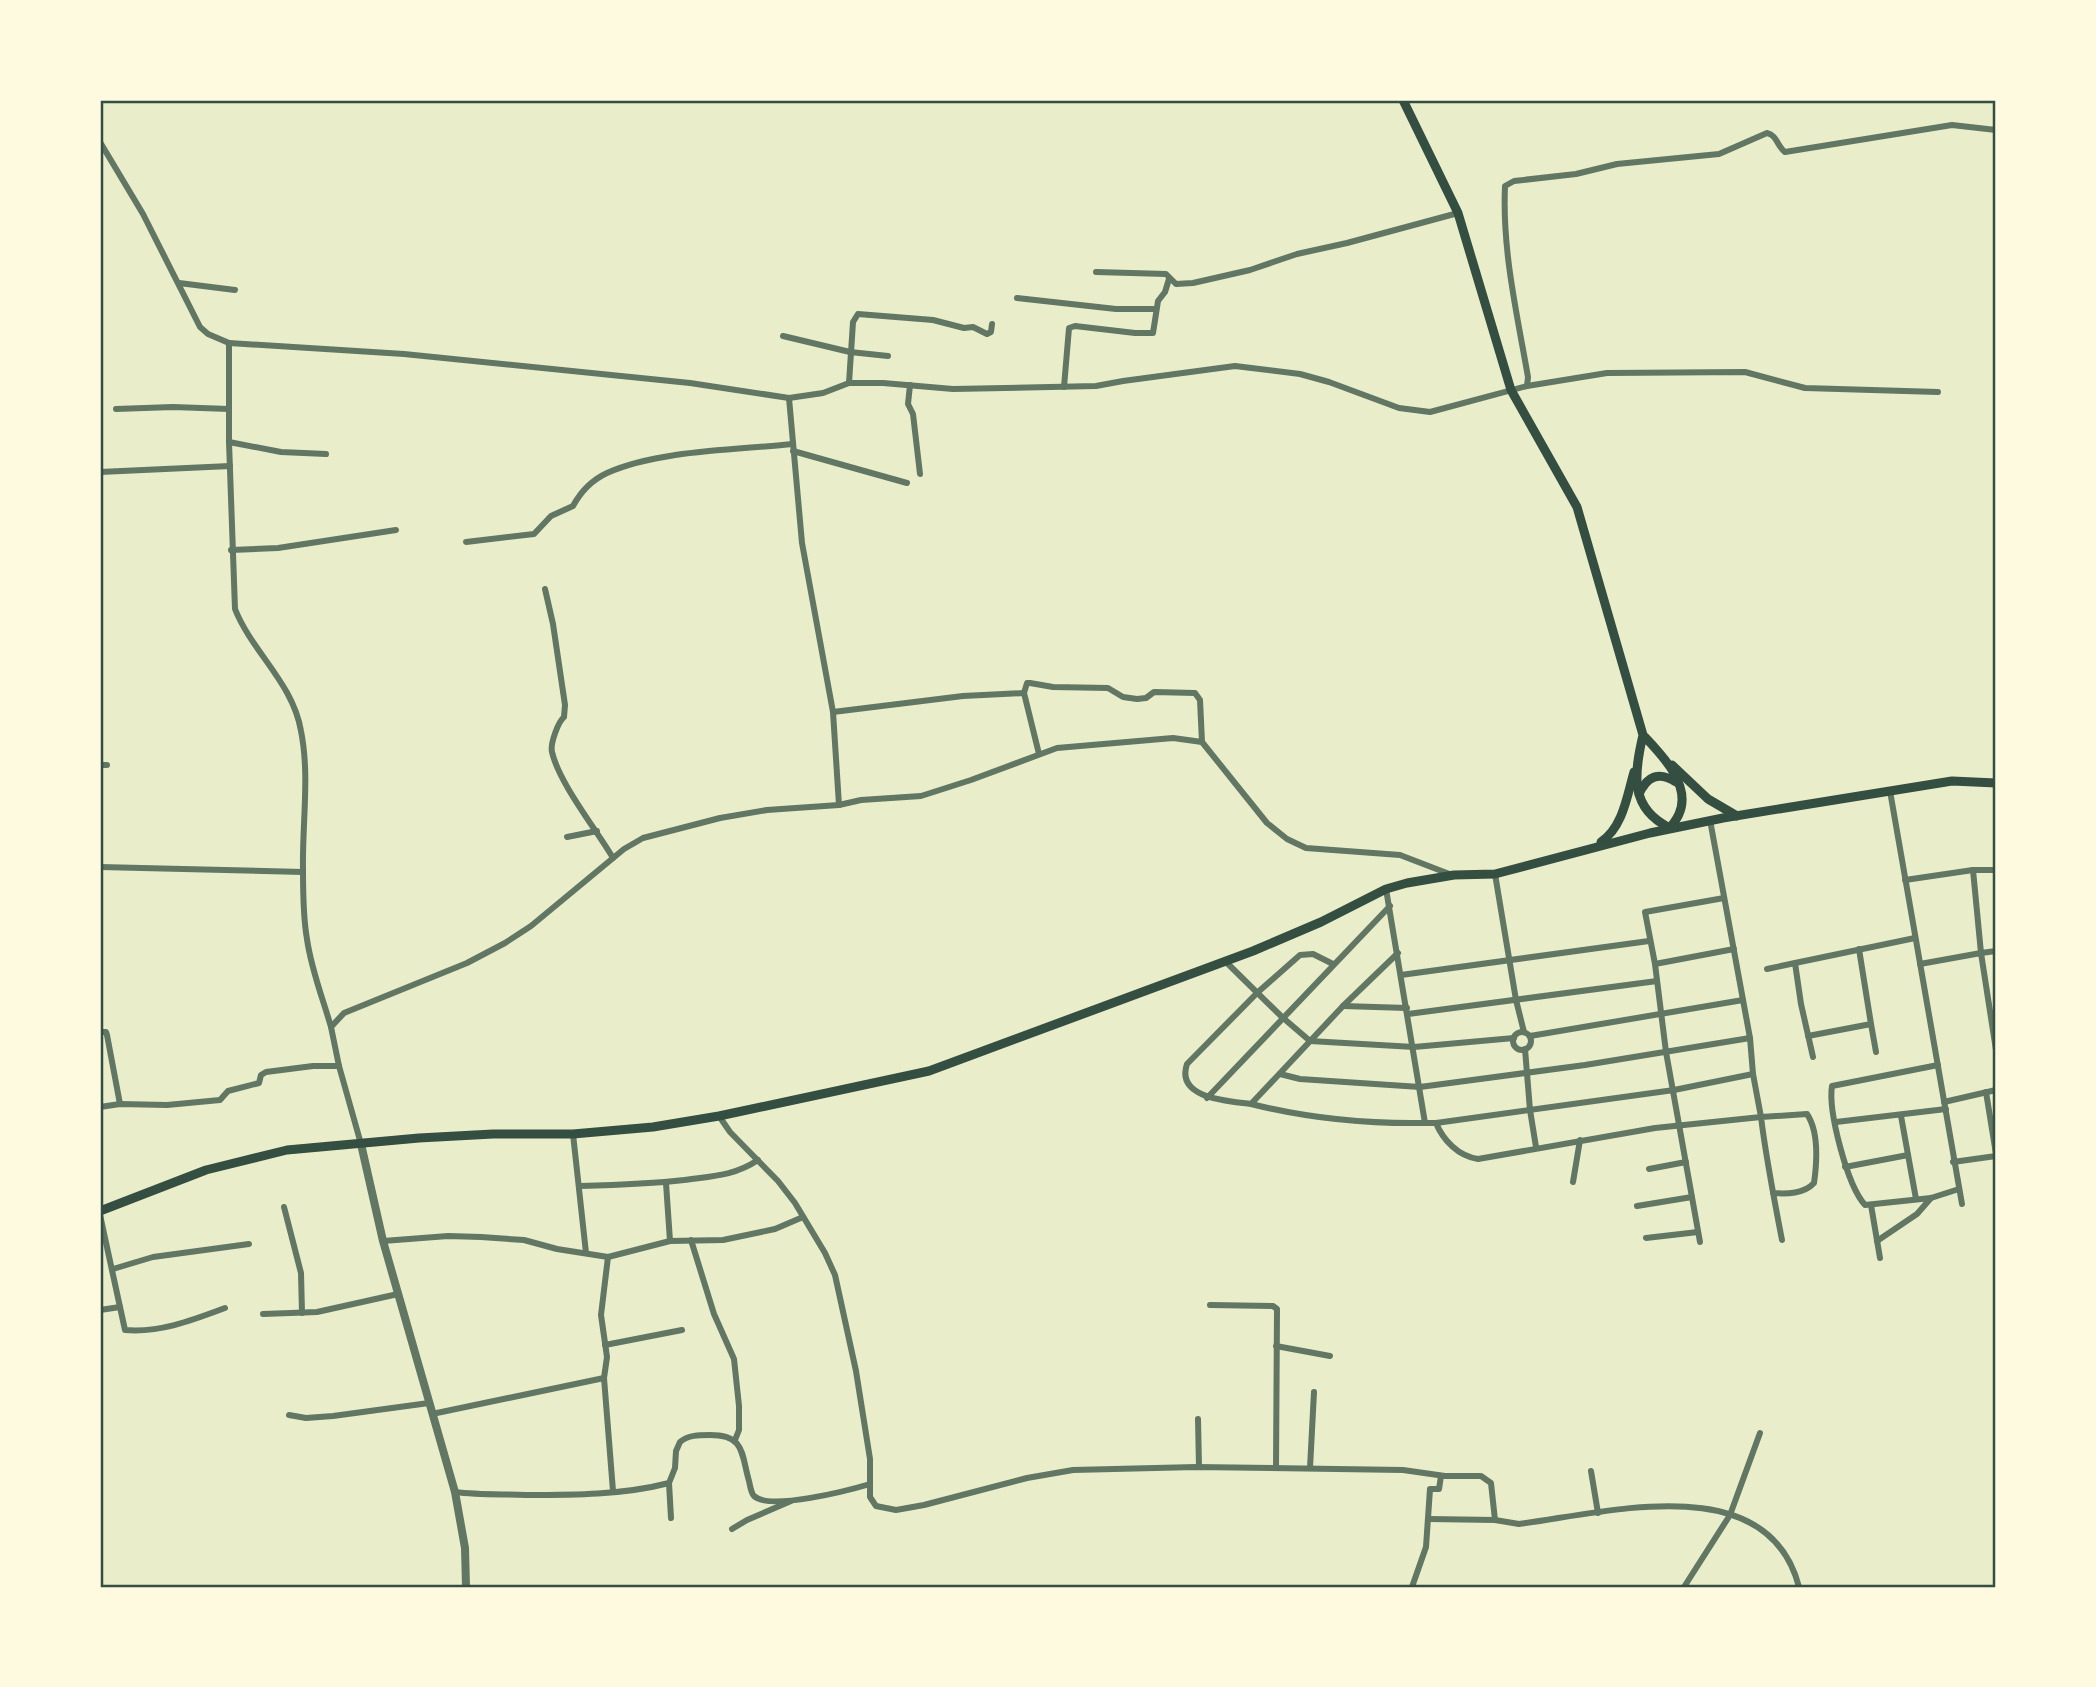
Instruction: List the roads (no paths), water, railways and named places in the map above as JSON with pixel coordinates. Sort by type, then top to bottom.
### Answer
[{"type":"main road","points":[[1403,100],[1458,213],[1511,390],[1577,508],[1643,735],[1708,799],[1737,816]]},
{"type":"main road","points":[[1594,847],[1609,837],[1619,823],[1643,735]]},
{"type":"main road","points":[[1663,757],[1681,791],[1679,814],[1670,828]]},
{"type":"main road","points":[[1636,764],[1639,794],[1647,812],[1655,821],[1670,828]]},
{"type":"main road","points":[[1639,794],[1644,782],[1655,777],[1667,776],[1678,783]]},
{"type":"main road","points":[[100,1213],[206,1170],[287,1150],[493,1134],[573,1133],[653,1126],[719,1116],[929,1072],[1253,951],[1407,883],[1454,875],[1495,874],[1710,820],[1952,781],[1996,783]]},
{"type":"street","points":[[1527,386],[1528,376],[1511,280],[1505,219],[1506,187],[1514,181],[1576,174],[1618,164],[1719,154],[1767,133],[1774,136],[1785,152],[1952,125],[1996,130]]},
{"type":"street","points":[[100,142],[144,214],[200,327],[208,334],[229,343],[417,355],[690,383],[789,398],[823,393],[849,383],[953,389],[1096,386],[1235,366],[1300,374],[1399,408],[1430,412],[1527,386],[1607,373],[1745,372],[1805,388],[1938,392]]},
{"type":"street","points":[[1096,272],[1166,274],[1176,284],[1193,283],[1458,213]]},
{"type":"street","points":[[1064,387],[1069,328],[1075,326],[1153,333],[1156,309],[1169,279]]},
{"type":"street","points":[[178,284],[234,290]]},
{"type":"street","points":[[1017,298],[1116,309],[1156,309]]},
{"type":"street","points":[[849,383],[853,322],[858,314],[933,320],[964,328],[974,327],[987,334],[991,332],[992,324]]},
{"type":"street","points":[[783,336],[850,352],[888,356]]},
{"type":"street","points":[[229,343],[231,550],[235,609],[244,631],[283,684],[301,729],[305,765],[303,873],[307,940],[361,1144],[383,1241],[455,1492],[465,1548],[466,1587]]},
{"type":"street","points":[[910,385],[908,404],[913,414],[920,474]]},
{"type":"street","points":[[789,398],[802,543],[833,712],[839,805]]},
{"type":"street","points":[[116,409],[229,409]]},
{"type":"street","points":[[229,442],[281,452],[326,454]]},
{"type":"street","points":[[466,542],[534,534],[551,516],[573,506],[578,496],[605,474],[638,462],[732,449],[793,447],[907,483]]},
{"type":"street","points":[[100,471],[230,466]]},
{"type":"street","points":[[231,550],[289,547],[396,530]]},
{"type":"street","points":[[545,589],[565,705],[564,717],[558,722],[551,751],[579,806],[613,858]]},
{"type":"street","points":[[1040,754],[1024,693],[1027,683],[1054,687],[1108,688],[1123,697],[1137,699],[1146,698],[1154,692],[1195,693],[1200,700],[1202,743],[1267,823],[1287,839],[1315,850],[1400,855],[1454,875]]},
{"type":"street","points":[[833,712],[963,695],[1024,693]]},
{"type":"street","points":[[331,1027],[345,1013],[467,963],[505,943],[541,918],[613,858],[643,838],[720,818],[767,810],[921,796],[1058,748],[1173,738],[1202,743]]},
{"type":"street","points":[[1890,791],[1962,1204]]},
{"type":"street","points":[[1710,820],[1750,1038],[1753,1074],[1782,1240]]},
{"type":"street","points":[[567,837],[597,831]]},
{"type":"street","points":[[100,867],[303,873]]},
{"type":"street","points":[[1905,880],[1973,870],[1996,870]]},
{"type":"street","points":[[1973,870],[1981,953],[1992,1005],[1996,1049]]},
{"type":"street","points":[[1495,874],[1516,1000],[1531,1044],[1525,1049],[1518,1048],[1514,1038]]},
{"type":"street","points":[[1386,890],[1425,1123]]},
{"type":"street","points":[[1700,1242],[1666,1052],[1663,1014],[1645,912],[1724,898]]},
{"type":"street","points":[[1208,1098],[1390,905]]},
{"type":"street","points":[[1767,969],[1915,938]]},
{"type":"street","points":[[1401,975],[1649,941]]},
{"type":"street","points":[[1655,964],[1734,949]]},
{"type":"street","points":[[1858,949],[1876,1052]]},
{"type":"street","points":[[1920,964],[1996,951]]},
{"type":"street","points":[[1333,964],[1313,954],[1304,953],[1258,992],[1187,1064],[1185,1074],[1192,1088],[1208,1098],[1282,1111],[1396,1123],[1436,1123],[1674,1090],[1753,1074]]},
{"type":"street","points":[[1251,1104],[1343,1006],[1398,953]]},
{"type":"street","points":[[1224,961],[1310,1041],[1414,1047],[1514,1038],[1743,1000]]},
{"type":"street","points":[[1795,963],[1813,1056]]},
{"type":"street","points":[[1343,1006],[1407,1011],[1657,981]]},
{"type":"street","points":[[1808,1036],[1871,1024]]},
{"type":"street","points":[[100,1032],[106,1032],[107,1035],[120,1104]]},
{"type":"street","points":[[1280,1074],[1300,1079],[1420,1087],[1527,1074],[1750,1038]]},
{"type":"street","points":[[1525,1049],[1536,1147]]},
{"type":"street","points":[[1938,1065],[1832,1086],[1836,1122],[1845,1167],[1865,1205],[1931,1198],[1959,1189]]},
{"type":"street","points":[[100,1107],[220,1100],[228,1091],[259,1083],[261,1074],[266,1072],[313,1066],[339,1066]]},
{"type":"street","points":[[1836,1122],[1901,1116],[1996,1090]]},
{"type":"street","points":[[1953,1162],[1996,1155],[1995,1131],[1986,1092]]},
{"type":"street","points":[[1436,1123],[1442,1136],[1469,1158],[1478,1159],[1536,1147],[1679,1125],[1807,1114],[1811,1121],[1817,1161],[1814,1183],[1805,1190],[1786,1194],[1773,1193]]},
{"type":"street","points":[[719,1116],[730,1132],[778,1181],[825,1254],[841,1298],[870,1459],[870,1497],[876,1506],[896,1510],[924,1505],[1027,1478],[1073,1470],[1199,1467],[1403,1470],[1441,1476],[1481,1476],[1492,1483],[1494,1520]]},
{"type":"street","points":[[1901,1116],[1916,1199]]},
{"type":"street","points":[[573,1133],[586,1253]]},
{"type":"street","points":[[1573,1182],[1580,1140]]},
{"type":"street","points":[[1845,1167],[1908,1156]]},
{"type":"street","points":[[580,1186],[666,1183],[727,1175],[743,1170],[758,1160]]},
{"type":"street","points":[[1649,1169],[1686,1162]]},
{"type":"street","points":[[666,1183],[670,1241]]},
{"type":"street","points":[[1637,1206],[1692,1197]]},
{"type":"street","points":[[1877,1241],[1917,1214],[1931,1198]]},
{"type":"street","points":[[1871,1205],[1880,1258]]},
{"type":"street","points":[[284,1207],[301,1273],[302,1313]]},
{"type":"street","points":[[100,1213],[126,1331],[171,1326],[225,1308]]},
{"type":"street","points":[[383,1241],[448,1236],[524,1240],[557,1249],[608,1257],[670,1241],[723,1240],[775,1229],[803,1217]]},
{"type":"street","points":[[1646,1238],[1698,1231]]},
{"type":"street","points":[[691,1240],[714,1314],[734,1359],[739,1413],[739,1430],[735,1440]]},
{"type":"street","points":[[113,1269],[153,1257],[249,1244]]},
{"type":"street","points":[[608,1257],[601,1315],[605,1345],[604,1378],[612,1491]]},
{"type":"street","points":[[263,1314],[317,1312],[398,1294]]},
{"type":"street","points":[[1210,1306],[1276,1307],[1276,1468]]},
{"type":"street","points":[[100,1310],[120,1307]]},
{"type":"street","points":[[605,1345],[682,1330]]},
{"type":"street","points":[[1276,1346],[1330,1356]]},
{"type":"street","points":[[432,1414],[604,1378]]},
{"type":"street","points":[[1310,1468],[1314,1392]]},
{"type":"street","points":[[289,1415],[306,1418],[333,1416],[429,1403]]},
{"type":"street","points":[[1198,1419],[1199,1467]]},
{"type":"street","points":[[1684,1587],[1727,1514],[1760,1433]]},
{"type":"street","points":[[671,1518],[668,1483],[673,1475],[676,1451],[682,1439],[698,1435],[723,1435],[735,1440],[740,1447],[755,1497],[792,1500],[834,1494],[870,1484]]},
{"type":"street","points":[[1591,1471],[1598,1513]]},
{"type":"street","points":[[1412,1587],[1426,1547],[1430,1489],[1439,1489],[1441,1476]]},
{"type":"street","points":[[455,1492],[480,1496],[576,1495],[668,1483]]},
{"type":"street","points":[[732,1529],[792,1500]]},
{"type":"street","points":[[1429,1519],[1494,1520],[1519,1524],[1639,1508],[1709,1507],[1770,1535],[1791,1563],[1799,1587]]}]
